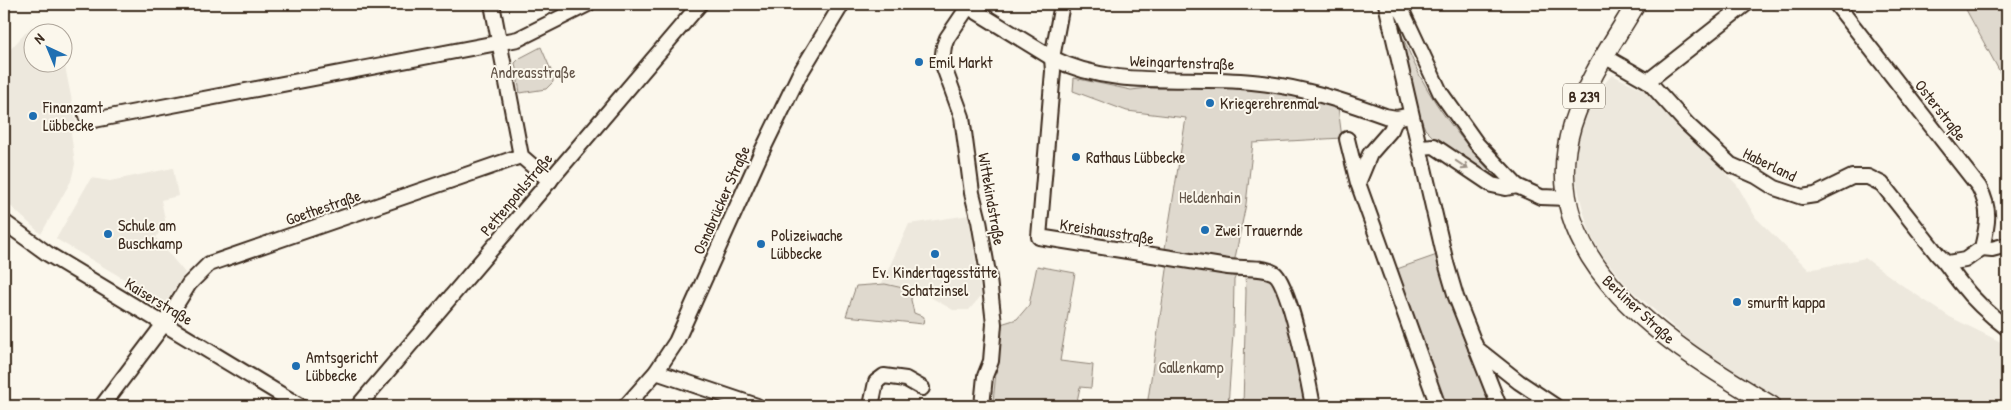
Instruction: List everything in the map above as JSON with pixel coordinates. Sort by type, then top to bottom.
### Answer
[{"type":"main road","name":"Berliner Straße","points":[[1636,4],[1604,56],[1578,108],[1572,126],[1567,146],[1566,164],[1567,198],[1575,228],[1592,261],[1616,292],[1640,314],[1692,356],[1772,406]]},
{"type":"street","points":[[492,4],[521,156],[550,181]]},
{"type":"street","points":[[86,116],[94,120],[518,39],[588,4]]},
{"type":"street","name":"Pettenpohlstraße","points":[[358,406],[700,4]]},
{"type":"street","name":"Osnabrücker Straße","points":[[626,406],[656,372],[676,342],[762,151],[799,75],[842,4]]},
{"type":"street","points":[[1052,58],[1062,4]]},
{"type":"street","points":[[1386,4],[1446,263],[1456,297],[1499,406]]},
{"type":"street","points":[[1397,4],[1440,92],[1457,119],[1477,144],[1516,186],[1541,197],[1567,198]]},
{"type":"street","points":[[1648,81],[1746,4]]},
{"type":"street","name":"Osterstraße","points":[[1836,4],[1979,186],[1985,198],[1989,214],[1982,248]]},
{"type":"street","name":"Weingartenstraße","points":[[966,5],[1052,58],[1067,65],[1116,77],[1163,81],[1252,82],[1294,88],[1339,100],[1385,116],[1396,118],[1411,115]]},
{"type":"street","name":"Wittekindstraße","points":[[966,5],[947,38],[942,62],[962,117],[972,193],[979,221],[992,306],[994,324],[991,361],[985,376],[982,406]]},
{"type":"street","name":"Haberland","points":[[1604,56],[1648,81],[1687,124],[1731,165],[1782,191],[1802,197],[1815,195],[1852,177],[1868,177],[1882,184],[1938,255],[1948,263],[1960,283],[1976,303],[2007,328]]},
{"type":"street","name":"Kreishausstraße","points":[[1052,58],[1053,71],[1039,238],[1228,268],[1259,269],[1274,272],[1279,277],[1288,302],[1302,351],[1314,406]]},
{"type":"street","points":[[1358,183],[1370,154],[1390,130],[1396,118]]},
{"type":"street","points":[[1347,139],[1358,183],[1438,406]]},
{"type":"street","points":[[1420,147],[1434,146],[1492,186],[1506,188],[1516,186]]},
{"type":"street","name":"Goethestraße","points":[[102,406],[164,324],[189,284],[209,264],[521,156]]},
{"type":"street","name":"Kaiserstraße","points":[[4,222],[48,254],[164,324],[283,402],[300,406]]},
{"type":"street","points":[[1948,263],[1965,260],[1982,248],[1992,250],[2007,245]]},
{"type":"street","points":[[1475,348],[1519,382],[1555,406]]},
{"type":"street","points":[[656,372],[757,406]]},
{"type":"street","points":[[871,406],[876,382],[884,376],[906,379],[922,388]]},
{"type":"shaded area","points":[[22,37],[22,72],[66,72],[77,127],[71,133],[75,164],[71,181],[41,234],[4,200],[5,55]]},
{"type":"shaded area","points":[[1612,75],[1645,90],[1737,185],[1756,218],[1809,270],[1865,258],[1950,317],[2007,345],[2007,406],[1791,406],[1700,350],[1629,288],[1604,258],[1591,236],[1574,172],[1579,135],[1593,96]]},
{"type":"shaded area","name":"Schule am Buschkamp","points":[[173,168],[178,196],[161,200],[167,229],[160,231],[156,238],[185,273],[165,303],[56,239],[91,178],[110,181]]},
{"type":"shaded area","name":"Ev. Kindertagesstätte Schatzinsel","points":[[969,215],[981,296],[969,310],[953,310],[932,298],[925,291],[882,283],[909,224]]},
{"type":"green space","points":[[1963,4],[2007,4],[2007,73],[2001,74]]},
{"type":"green space","points":[[1395,19],[1420,76],[1437,105],[1467,145],[1501,183],[1440,144],[1425,129],[1417,109]]},
{"type":"green space","name":"Andreasstraße","points":[[541,47],[553,75],[553,82],[546,89],[520,93],[515,63],[520,58]]},
{"type":"green space","name":"Heldenhain","points":[[1074,78],[1131,90],[1175,85],[1248,87],[1297,94],[1338,107],[1342,138],[1253,143],[1246,204],[1234,263],[1164,255],[1186,118],[1127,111],[1073,91]]},
{"type":"green space","points":[[1437,255],[1447,295],[1491,406],[1442,406],[1394,270]]},
{"type":"green space","name":"Gallenkamp","points":[[1168,263],[1273,277],[1294,337],[1308,406],[1243,406],[1246,291],[1245,275],[1237,273],[1234,280],[1233,334],[1228,406],[1147,406]]},
{"type":"green space","points":[[1037,266],[1075,273],[1060,361],[1093,365],[1091,388],[1080,387],[1076,406],[1021,406],[993,402],[1001,324],[1017,319],[1029,305]]},
{"type":"green space","points":[[885,284],[912,290],[911,300],[914,313],[924,317],[923,324],[846,316],[856,286]]},
{"type":"place","name":"Emil Markt","points":[[919,62]]},
{"type":"place","name":"Kriegerehrenmal","points":[[1210,103]]},
{"type":"place","name":"Finanzamt Lübbecke","points":[[33,116]]},
{"type":"place","name":"Rathaus Lübbecke","points":[[1076,157]]},
{"type":"place","name":"Zwei Trauernde","points":[[1205,230]]},
{"type":"place","name":"Schule am Buschkamp","points":[[108,234]]},
{"type":"place","name":"Polizeiwache Lübbecke","points":[[761,244]]},
{"type":"place","name":"Ev. Kindertagesstätte Schatzinsel","points":[[935,254]]},
{"type":"place","name":"smurfit kappa","points":[[1737,302]]},
{"type":"place","name":"Amtsgericht Lübbecke","points":[[296,366]]}]
